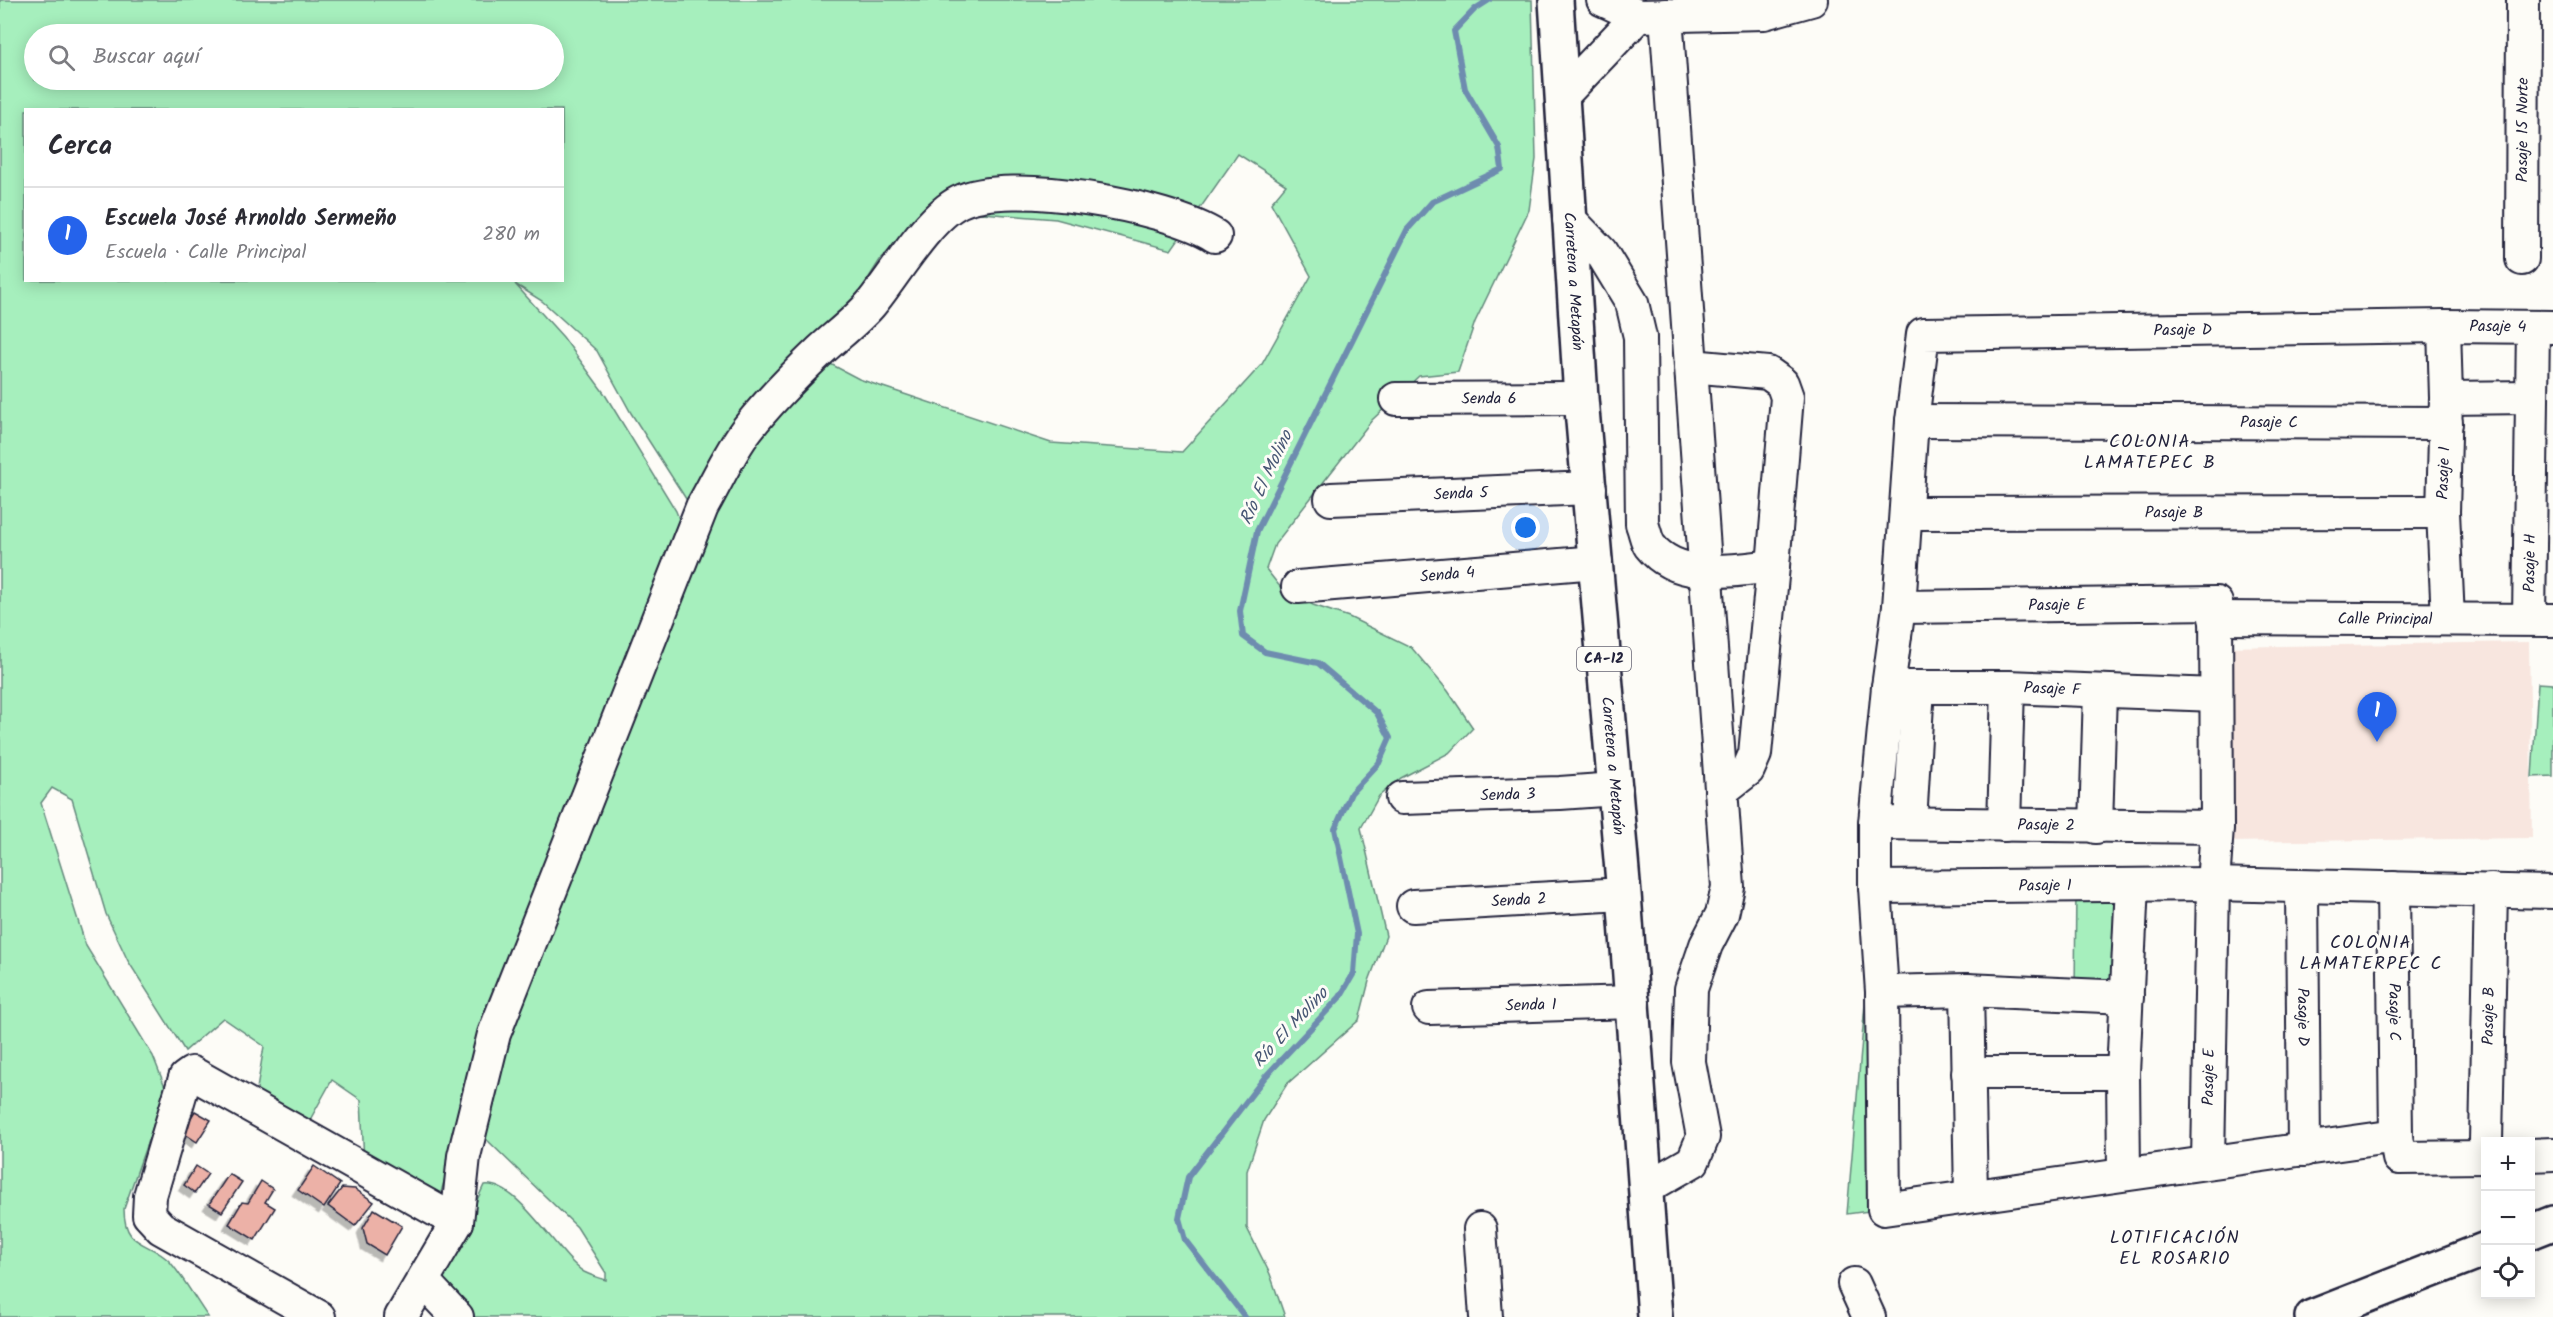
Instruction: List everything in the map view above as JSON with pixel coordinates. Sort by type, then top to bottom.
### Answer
[{"type":"main road","name":"Carretera a Metapán","points":[[1556,0],[1581,398],[1616,789],[1655,1317]]},
{"type":"main road","points":[[2535,1230],[2553,1223]]},
{"type":"main road","points":[[2312,1317],[2481,1251]]},
{"type":"street","points":[[1603,0],[1652,16],[1764,13],[1811,0]]},
{"type":"street","name":"Pasaje 15 Norte","points":[[2522,259],[2523,0]]},
{"type":"street","points":[[1563,96],[1652,16]]},
{"type":"street","points":[[1646,1188],[1693,1161],[1703,1137],[1689,1062],[1691,989],[1706,945],[1722,914],[1728,887],[1691,366],[1652,16]]},
{"type":"street","points":[[401,1317],[457,1222],[464,1156],[494,1034],[702,507],[747,429],[798,373],[869,305],[938,219],[957,203],[977,195],[998,192],[1033,192],[1080,197],[1184,220],[1215,236]]},
{"type":"street","points":[[1569,219],[1601,252],[1632,303],[1640,337],[1642,524],[1649,544],[1664,559],[1706,573],[1773,566]]},
{"type":"street","name":"Pasaje 4","points":[[2444,326],[2543,327]]},
{"type":"street","name":"Pasaje D","points":[[1912,421],[1923,334],[2444,326]]},
{"type":"street","name":"Pasaje 1","points":[[2444,326],[2446,411],[2442,512],[2448,620]]},
{"type":"street","name":"Pasaje H","points":[[2541,620],[2542,508],[2539,415],[2543,327]]},
{"type":"street","points":[[1691,366],[1768,374],[1782,383],[1787,397],[1755,754],[1748,770],[1721,791]]},
{"type":"street","name":"Senda 6","points":[[1396,399],[1581,398]]},
{"type":"street","name":"Pasaje C","points":[[1912,421],[2446,411],[2539,415]]},
{"type":"street","points":[[1910,822],[1899,607],[1912,421]]},
{"type":"street","name":"Senda 5","points":[[1331,499],[1590,488]]},
{"type":"street","name":"Pasaje B","points":[[1907,513],[2442,512]]},
{"type":"street","name":"Senda 4","points":[[1298,587],[1596,562]]},
{"type":"street","name":"Pasaje E","points":[[1899,607],[2215,611],[2217,827],[2212,884],[2208,1162]]},
{"type":"street","name":"Calle Principal","points":[[2215,611],[2448,620],[2541,620]]},
{"type":"street","points":[[1903,687],[1875,823],[1875,887],[1882,992],[1884,1209],[2396,1136],[2399,1158],[2481,1157]]},
{"type":"street","name":"Pasaje F","points":[[1903,687],[2008,687],[2216,695]]},
{"type":"street","points":[[2004,825],[2008,687]]},
{"type":"street","points":[[2096,827],[2100,691]]},
{"type":"street","name":"Senda 3","points":[[1402,798],[1560,794],[1616,789]]},
{"type":"street","name":"Pasaje 2","points":[[1875,823],[2217,827]]},
{"type":"street","name":"Pasaje 1","points":[[1875,887],[2212,884],[2553,892]]},
{"type":"street","points":[[2124,1174],[2123,1073],[2132,885]]},
{"type":"street","name":"Pasaje D","points":[[2302,886],[2304,1150]]},
{"type":"street","name":"Pasaje C","points":[[2393,888],[2396,1136]]},
{"type":"street","name":"Pasaje B","points":[[2486,1137],[2491,890]]},
{"type":"street","name":"Senda 2","points":[[1413,906],[1624,894]]},
{"type":"street","points":[[1882,992],[1967,990],[2127,997]]},
{"type":"street","points":[[1967,990],[1971,1196]]},
{"type":"street","name":"Senda 1","points":[[1429,1008],[1633,1002]]},
{"type":"street","points":[[319,1317],[161,1228],[149,1215],[150,1196],[185,1078],[192,1073],[457,1222]]},
{"type":"street","points":[[1968,1073],[2123,1073]]},
{"type":"street","points":[[2535,1155],[2553,1154]]},
{"type":"street","points":[[1480,1229],[1486,1317]]},
{"type":"street","points":[[423,1281],[457,1317]]},
{"type":"street","points":[[1854,1284],[1869,1317]]},
{"type":"shaded area","points":[[2529,642],[2532,838],[2226,842],[2223,647]]},
{"type":"green space","points":[[0,0],[1532,0],[1536,159],[1529,210],[1475,322],[1458,372],[1419,376],[1372,420],[1275,544],[1266,569],[1281,588],[1313,605],[1349,617],[1411,647],[1448,691],[1473,728],[1449,753],[1401,778],[1379,796],[1361,828],[1386,936],[1369,981],[1359,1020],[1287,1084],[1264,1120],[1247,1171],[1247,1228],[1270,1274],[1285,1317],[466,1317],[437,1287],[484,1185],[497,1187],[510,1194],[524,1206],[562,1251],[584,1272],[606,1280],[606,1273],[577,1227],[484,1137],[510,1008],[740,454],[823,360],[859,379],[1051,443],[1182,452],[1262,364],[1311,276],[1271,203],[1286,185],[1238,154],[1171,250],[1056,219],[982,213],[929,218],[903,235],[880,260],[852,304],[693,505],[686,499],[631,413],[597,351],[542,301],[515,284],[563,337],[604,393],[676,511],[682,527],[496,988],[439,1200],[364,1162],[361,1100],[332,1080],[306,1127],[256,1095],[264,1046],[223,1018],[185,1051],[128,961],[106,914],[72,799],[52,788],[41,803],[86,946],[153,1056],[166,1089],[124,1209],[125,1222],[133,1238],[170,1262],[208,1317],[0,1317]]},
{"type":"green space","points":[[2538,683],[2553,684],[2553,776],[2532,777]]},
{"type":"green space","points":[[2132,885],[2127,997],[2075,995],[2076,886]]},
{"type":"green space","points":[[1875,887],[1884,1209],[1847,1214]]},
{"type":"building","points":[[195,1111],[211,1120],[197,1142],[182,1132]]},
{"type":"building","points":[[196,1166],[208,1174],[195,1193],[184,1185]]},
{"type":"building","points":[[314,1166],[340,1184],[324,1208],[298,1190]]},
{"type":"building","points":[[229,1174],[242,1182],[222,1212],[209,1204]]},
{"type":"building","points":[[261,1181],[273,1189],[265,1202],[275,1208],[255,1240],[229,1224],[242,1202],[248,1203]]},
{"type":"building","points":[[342,1188],[355,1189],[374,1202],[355,1226],[328,1206]]},
{"type":"building","points":[[374,1209],[402,1226],[385,1255],[367,1244],[363,1228]]},
{"type":"waterway","name":"Río El Molino","points":[[1245,1317],[1185,1240],[1179,1218],[1188,1177],[1265,1077],[1340,997],[1354,973],[1357,934],[1335,829],[1351,793],[1379,763],[1390,738],[1377,713],[1318,663],[1265,652],[1243,636],[1240,611],[1257,531],[1407,230],[1432,202],[1502,169],[1499,147],[1465,89],[1454,31],[1475,9],[1489,0]]},
{"type":"place","name":"Escuela José Arnoldo Sermeño","points":[[2377,742]]},
{"type":"district","name":"COLONIA LAMATEPEC B","points":[[2150,452]]},
{"type":"district","name":"COLONIA LAMATERPEC C","points":[[2371,953]]},
{"type":"district","name":"LOTIFICACIÓN EL ROSARIO","points":[[2175,1248]]}]
